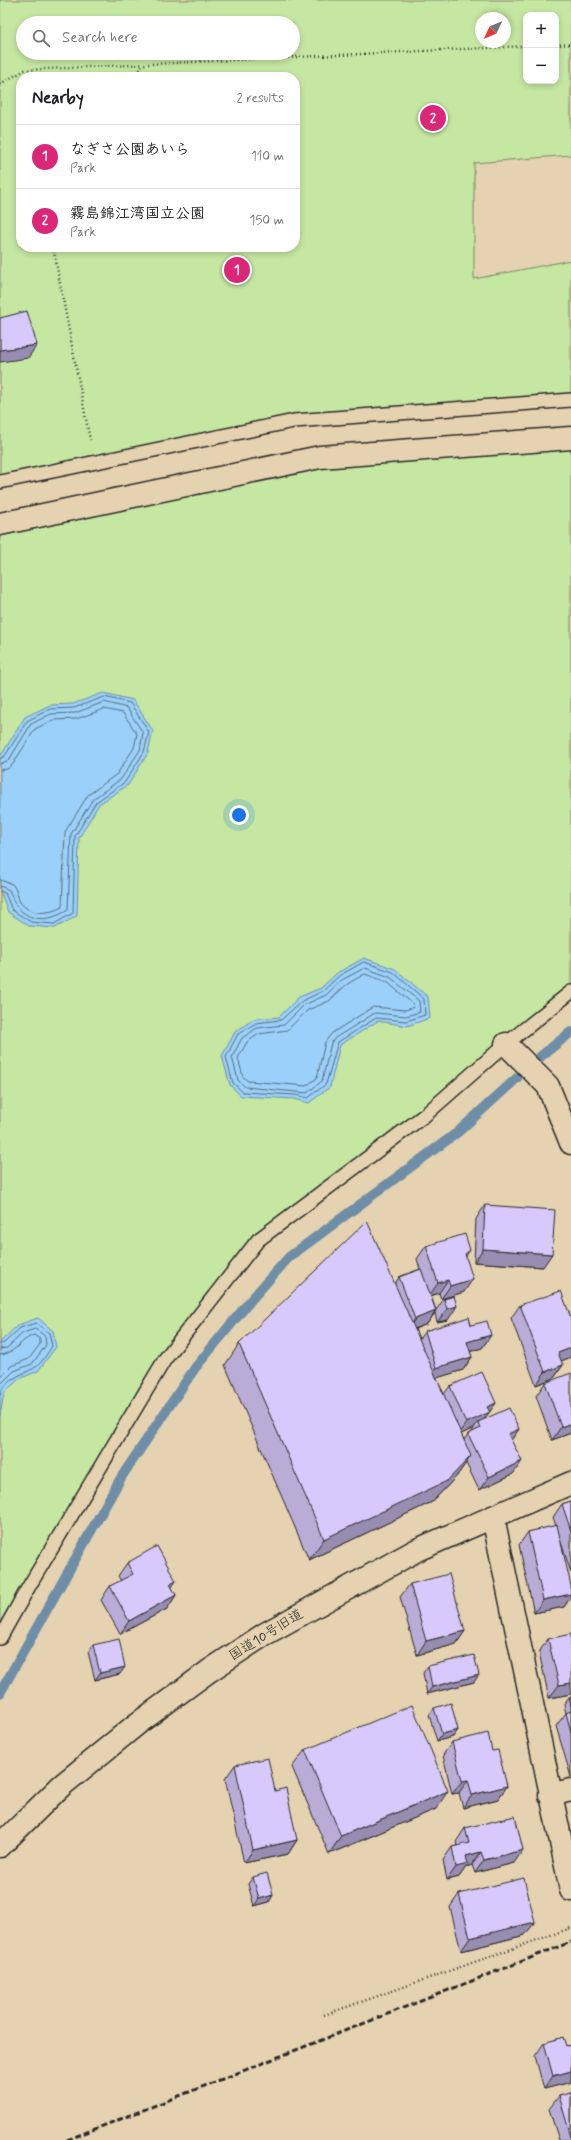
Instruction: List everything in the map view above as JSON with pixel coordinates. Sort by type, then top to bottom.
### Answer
[{"type":"street","points":[[0,524],[320,457],[571,438]]},
{"type":"street","points":[[506,1044],[548,1086],[571,1143]]},
{"type":"street","name":"国道10号旧道","points":[[0,1846],[61,1786],[137,1724],[209,1671],[290,1620],[410,1553],[571,1483]]},
{"type":"street","points":[[493,1517],[571,1890]]},
{"type":"street","points":[[550,1795],[571,1790]]},
{"type":"lane","points":[[0,482],[294,421],[571,400]]},
{"type":"lane","points":[[0,1638],[28,1588],[165,1359],[258,1240],[425,1115],[506,1044],[571,992]]},
{"type":"path","points":[[559,45],[571,44]]},
{"type":"path","points":[[300,57],[523,46]]},
{"type":"path","points":[[21,72],[25,70],[243,60]]},
{"type":"path","points":[[138,72],[142,65]]},
{"type":"path","points":[[0,84],[16,75]]},
{"type":"path","points":[[54,252],[94,462]]},
{"type":"path","points":[[324,2015],[571,1928]]},
{"type":"green space","points":[[0,0],[571,0],[571,155],[474,163],[474,279],[571,260],[571,400],[294,421],[0,482]]},
{"type":"green space","points":[[571,438],[571,992],[258,1240],[165,1359],[0,1638],[0,524],[320,457]]},
{"type":"water","points":[[103,693],[133,700],[153,731],[148,753],[128,785],[99,804],[79,838],[77,916],[55,928],[29,926],[8,912],[0,890],[0,757],[25,717],[50,705],[73,704]]},
{"type":"water","points":[[364,958],[395,969],[428,997],[430,1018],[407,1026],[378,1021],[340,1045],[330,1087],[309,1103],[295,1099],[241,1096],[230,1085],[222,1056],[235,1032],[254,1019],[279,1017],[299,997],[321,988],[337,973]]},
{"type":"water","points":[[38,1318],[53,1331],[56,1347],[38,1371],[19,1379],[4,1393],[0,1416],[0,1342],[18,1325]]},
{"type":"building","points":[[27,311],[37,345],[0,350],[0,318]]},
{"type":"building","points":[[485,1205],[555,1210],[552,1254],[483,1249]]},
{"type":"building","points":[[367,1221],[471,1456],[447,1481],[324,1539],[239,1344]]},
{"type":"building","points":[[465,1234],[470,1250],[465,1254],[473,1279],[450,1286],[448,1280],[438,1283],[426,1246]]},
{"type":"building","points":[[421,1269],[436,1311],[415,1319],[399,1277]]},
{"type":"building","points":[[561,1291],[571,1318],[571,1348],[558,1353],[563,1365],[545,1372],[520,1305]]},
{"type":"building","points":[[454,1296],[457,1306],[447,1309],[444,1299]]},
{"type":"building","points":[[469,1317],[471,1325],[487,1321],[491,1335],[467,1342],[472,1357],[436,1368],[425,1331]]},
{"type":"building","points":[[482,1372],[496,1403],[487,1407],[490,1412],[466,1423],[450,1386]]},
{"type":"building","points":[[571,1373],[571,1423],[561,1427],[545,1383]]},
{"type":"building","points":[[509,1408],[519,1429],[508,1434],[522,1461],[489,1477],[468,1434],[481,1428],[478,1422]]},
{"type":"building","points":[[571,1501],[571,1531],[562,1504]]},
{"type":"building","points":[[557,1525],[571,1586],[571,1594],[543,1600],[528,1532]]},
{"type":"building","points":[[157,1546],[176,1581],[170,1584],[176,1595],[129,1621],[110,1586],[133,1574],[127,1563]]},
{"type":"building","points":[[449,1574],[465,1631],[426,1641],[410,1584]]},
{"type":"building","points":[[571,1634],[571,1683],[559,1685],[548,1639]]},
{"type":"building","points":[[119,1639],[125,1667],[100,1673],[93,1645]]},
{"type":"building","points":[[474,1655],[479,1675],[432,1687],[428,1666]]},
{"type":"building","points":[[451,1703],[458,1730],[442,1734],[434,1708]]},
{"type":"building","points":[[412,1705],[448,1791],[341,1836],[305,1750]]},
{"type":"building","points":[[571,1711],[571,1732],[566,1713]]},
{"type":"building","points":[[488,1733],[492,1751],[498,1750],[507,1786],[472,1795],[468,1780],[462,1781],[452,1742]]},
{"type":"building","points":[[268,1758],[275,1791],[286,1788],[297,1840],[253,1850],[235,1765]]},
{"type":"building","points":[[515,1816],[523,1850],[484,1860],[481,1852],[466,1856],[468,1864],[456,1867],[452,1847],[469,1843],[465,1828]]},
{"type":"building","points":[[267,1873],[273,1895],[259,1899],[253,1877]]},
{"type":"building","points":[[524,1878],[535,1922],[470,1938],[459,1894]]},
{"type":"building","points":[[563,2037],[566,2046],[571,2045],[571,2071],[553,2076],[544,2043]]},
{"type":"building","points":[[571,2093],[571,2137],[559,2096]]},
{"type":"waterway","points":[[540,1057],[571,1032]]},
{"type":"waterway","points":[[0,1693],[122,1476],[195,1368],[250,1301],[289,1257],[458,1132],[517,1078]]},
{"type":"railway","points":[[67,2140],[571,1942]]},
{"type":"place","name":"霧島錦江湾国立公園","points":[[433,118]]},
{"type":"place","name":"なぎさ公園あいら","points":[[237,270]]}]
